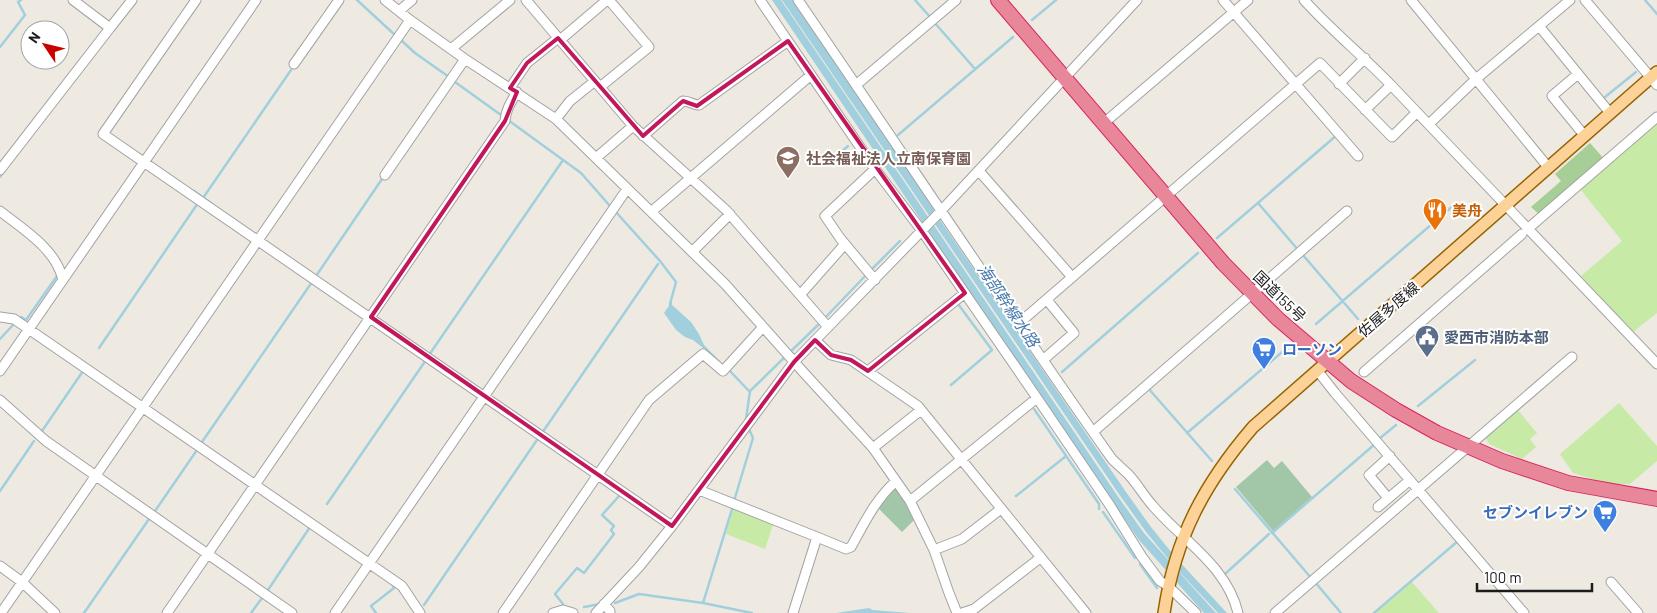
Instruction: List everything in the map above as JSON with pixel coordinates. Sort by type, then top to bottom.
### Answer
[{"type":"highway","name":"国道155号","points":[[998,0],[1223,263],[1323,366],[1437,433],[1502,461],[1568,483],[1657,499]]},
{"type":"main road","name":"佐屋多度線","points":[[1164,613],[1168,586],[1182,540],[1202,497],[1231,453],[1253,427],[1584,135],[1655,78]]},
{"type":"street","points":[[73,0],[110,28]]},
{"type":"street","points":[[0,170],[132,0]]},
{"type":"street","points":[[196,0],[103,134],[672,526]]},
{"type":"street","points":[[0,371],[256,0]]},
{"type":"street","points":[[294,64],[339,0]]},
{"type":"street","points":[[385,0],[465,59],[556,119],[725,284],[873,448],[910,501],[934,550],[957,613]]},
{"type":"street","points":[[399,11],[412,0]]},
{"type":"street","points":[[451,49],[510,0]]},
{"type":"street","points":[[526,0],[633,126],[730,214],[825,323]]},
{"type":"street","points":[[167,613],[505,121],[506,112],[514,90],[527,63],[608,0],[649,47],[598,84],[570,101],[556,119]]},
{"type":"street","points":[[760,0],[875,169],[910,218],[922,231],[1037,398],[1109,504],[1142,557],[1160,581],[1168,586],[1196,613]]},
{"type":"street","points":[[798,0],[940,212],[1092,432],[1112,459],[1129,475],[1153,506],[1175,529],[1182,540],[1215,568],[1232,594],[1238,613]]},
{"type":"street","points":[[856,85],[956,0]]},
{"type":"street","points":[[596,613],[639,568],[672,526],[699,490],[789,357],[815,340],[825,323],[871,276],[922,231],[1138,0]]},
{"type":"street","points":[[1223,0],[1358,156]]},
{"type":"street","points":[[1104,124],[1248,0]]},
{"type":"street","points":[[1304,0],[1317,15],[1365,58],[1504,206],[1657,364]]},
{"type":"street","points":[[1411,0],[1548,167]]},
{"type":"street","points":[[1429,124],[1476,79],[1570,0]]},
{"type":"street","points":[[1585,0],[1655,78]]},
{"type":"street","points":[[1,613],[410,20]]},
{"type":"street","points":[[1540,26],[1610,113]]},
{"type":"street","points":[[643,136],[684,101],[700,105],[788,41]]},
{"type":"street","points":[[1339,84],[1365,58]]},
{"type":"street","points":[[385,175],[465,59]]},
{"type":"street","points":[[1018,324],[1320,63],[1392,137],[1417,112]]},
{"type":"street","points":[[1578,74],[1552,96],[1584,135]]},
{"type":"street","points":[[651,212],[811,75]]},
{"type":"street","points":[[1366,110],[1391,85]]},
{"type":"street","points":[[1532,226],[1657,117]]},
{"type":"street","points":[[596,158],[633,126]]},
{"type":"street","points":[[871,276],[824,216],[875,169]]},
{"type":"street","points":[[979,171],[1072,277]]},
{"type":"street","points":[[335,613],[627,188]]},
{"type":"street","points":[[0,211],[38,241],[52,256],[60,269],[63,280]]},
{"type":"street","points":[[1092,432],[1347,211]]},
{"type":"street","points":[[692,252],[730,214]]},
{"type":"street","points":[[1364,372],[1522,234]]},
{"type":"street","points":[[800,295],[845,244]]},
{"type":"street","points":[[868,371],[964,293]]},
{"type":"street","points":[[1043,360],[1074,333],[1047,300]]},
{"type":"street","points":[[0,317],[14,320],[29,330],[402,586],[420,613]]},
{"type":"street","points":[[503,613],[649,400],[703,354],[723,371],[763,327]]},
{"type":"street","points":[[815,340],[831,355],[851,360],[921,410],[1002,509],[1080,611]]},
{"type":"street","points":[[1275,613],[1572,358]]},
{"type":"street","points":[[1323,366],[1390,456],[1524,613]]},
{"type":"street","points":[[910,501],[1037,398]]},
{"type":"street","points":[[0,400],[46,440],[292,613]]},
{"type":"street","points":[[873,448],[921,410]]},
{"type":"street","points":[[1388,498],[1369,475],[1390,456]]},
{"type":"street","points":[[1378,507],[1410,480]]},
{"type":"street","points":[[699,490],[846,550],[851,547],[874,505],[896,481]]},
{"type":"street","points":[[934,550],[962,539],[1002,509]]},
{"type":"street","points":[[793,613],[817,538]]},
{"type":"street","points":[[962,613],[974,609],[1040,558]]},
{"type":"street","points":[[0,566],[22,582],[55,613]]},
{"type":"street","points":[[1612,582],[1638,613]]},
{"type":"street","points":[[604,604],[610,613]]},
{"type":"street","points":[[553,613],[563,610],[573,613]]},
{"type":"highlighted area","points":[[558,38],[643,136],[683,101],[697,106],[788,41],[965,293],[868,371],[851,360],[831,355],[815,340],[794,362],[672,526],[371,317],[505,121],[517,92],[510,88],[527,63]]},
{"type":"green space","points":[[1657,122],[1657,313],[1633,332],[1581,276],[1622,241],[1580,189]]},
{"type":"green space","points":[[1590,143],[1605,160],[1540,215],[1531,207],[1561,181],[1555,174]]},
{"type":"green space","points":[[1619,403],[1657,446],[1657,461],[1630,484],[1608,484],[1573,473],[1560,454]]},
{"type":"green space","points":[[1517,409],[1537,433],[1530,439],[1536,447],[1522,459],[1489,444],[1485,437]]},
{"type":"green space","points":[[1267,460],[1274,468],[1282,461],[1312,497],[1273,531],[1236,487]]},
{"type":"green space","points":[[895,485],[917,517],[902,532],[876,506]]},
{"type":"green space","points":[[734,506],[774,522],[765,549],[726,534]]},
{"type":"green space","points":[[1412,582],[1439,613],[1376,613]]},
{"type":"water","points":[[772,0],[781,0],[1144,533],[1216,613],[1204,613],[1139,540]]},
{"type":"water","points":[[782,0],[793,0],[938,217],[1151,527],[1176,558],[1227,613],[1218,613],[1174,566],[1146,532]]},
{"type":"water","points":[[672,301],[672,305],[691,322],[704,345],[722,363],[693,340],[676,330],[664,313]]},
{"type":"water","points":[[869,608],[873,610],[910,613],[836,613]]},
{"type":"waterway","points":[[0,47],[25,15],[18,2],[21,0]]},
{"type":"waterway","points":[[357,0],[395,35]]},
{"type":"waterway","points":[[915,0],[931,18]]},
{"type":"waterway","points":[[1032,20],[1056,0]]},
{"type":"waterway","points":[[1645,0],[1657,14]]},
{"type":"waterway","points":[[934,22],[975,69]]},
{"type":"waterway","points":[[898,135],[1013,37]]},
{"type":"waterway","points":[[401,40],[415,53],[449,77]]},
{"type":"waterway","points":[[203,198],[291,70]]},
{"type":"waterway","points":[[1605,97],[1636,72]]},
{"type":"waterway","points":[[455,82],[501,115]]},
{"type":"waterway","points":[[508,120],[581,173],[610,206]]},
{"type":"waterway","points":[[1217,238],[1337,135]]},
{"type":"waterway","points":[[831,161],[848,146]]},
{"type":"waterway","points":[[429,355],[563,160]]},
{"type":"waterway","points":[[0,177],[4,171]]},
{"type":"waterway","points":[[316,276],[382,179]]},
{"type":"waterway","points":[[194,191],[212,204]]},
{"type":"waterway","points":[[99,348],[198,203]]},
{"type":"waterway","points":[[1258,203],[1299,251]]},
{"type":"waterway","points":[[1316,324],[1454,205]]},
{"type":"waterway","points":[[615,211],[660,261],[676,282],[670,304]]},
{"type":"waterway","points":[[871,270],[900,241]]},
{"type":"waterway","points":[[1062,372],[1198,253]]},
{"type":"waterway","points":[[1302,254],[1358,319]]},
{"type":"waterway","points":[[541,432],[658,264]]},
{"type":"waterway","points":[[20,318],[26,320],[57,276],[57,273]]},
{"type":"waterway","points":[[824,319],[867,274]]},
{"type":"waterway","points":[[202,442],[312,282]]},
{"type":"waterway","points":[[951,385],[992,350],[957,305]]},
{"type":"waterway","points":[[746,419],[750,391],[820,323]]},
{"type":"waterway","points":[[0,339],[13,325]]},
{"type":"waterway","points":[[1187,433],[1288,347]]},
{"type":"waterway","points":[[327,504],[426,360]]},
{"type":"waterway","points":[[1418,406],[1475,360]]},
{"type":"waterway","points":[[729,370],[749,391]]},
{"type":"waterway","points":[[42,431],[83,371]]},
{"type":"waterway","points":[[1148,388],[1212,461]]},
{"type":"waterway","points":[[1034,409],[1099,504],[1099,509]]},
{"type":"waterway","points":[[1379,439],[1396,425]]},
{"type":"waterway","points":[[734,501],[753,438],[749,429]]},
{"type":"waterway","points":[[424,605],[539,437]]},
{"type":"waterway","points":[[0,491],[34,441]]},
{"type":"waterway","points":[[1272,533],[1375,444]]},
{"type":"waterway","points":[[155,511],[197,450]]},
{"type":"waterway","points":[[1016,496],[1066,456]]},
{"type":"waterway","points":[[228,471],[249,486]]},
{"type":"waterway","points":[[1235,489],[1312,579]]},
{"type":"waterway","points":[[563,604],[555,594],[577,568],[584,573],[614,534],[611,530],[614,526],[602,515],[620,495]]},
{"type":"waterway","points":[[703,603],[733,506]]},
{"type":"waterway","points":[[1103,512],[1135,558]]},
{"type":"waterway","points":[[84,613],[149,519]]},
{"type":"waterway","points":[[268,590],[310,527]]},
{"type":"waterway","points":[[1225,574],[1269,534]]},
{"type":"waterway","points":[[1374,613],[1458,541]]},
{"type":"waterway","points":[[1140,564],[1157,588]]},
{"type":"waterway","points":[[1315,582],[1341,613]]},
{"type":"waterway","points":[[376,613],[371,606],[394,588],[392,584]]},
{"type":"waterway","points":[[615,603],[639,594],[703,603],[752,613]]},
{"type":"waterway","points":[[251,613],[262,598]]},
{"type":"waterway","points":[[584,607],[600,604]]},
{"type":"place","name":"社会福祉法人立南保育園","points":[[788,179]]},
{"type":"place","name":"美舟","points":[[1435,231]]},
{"type":"place","name":"愛西市消防本部","points":[[1427,358]]},
{"type":"place","name":"ローソン","points":[[1264,370]]},
{"type":"place","name":"セブンイレブン","points":[[1605,533]]},
{"type":"water label","name":"海部幹線水路","points":[[1009,305]]}]
